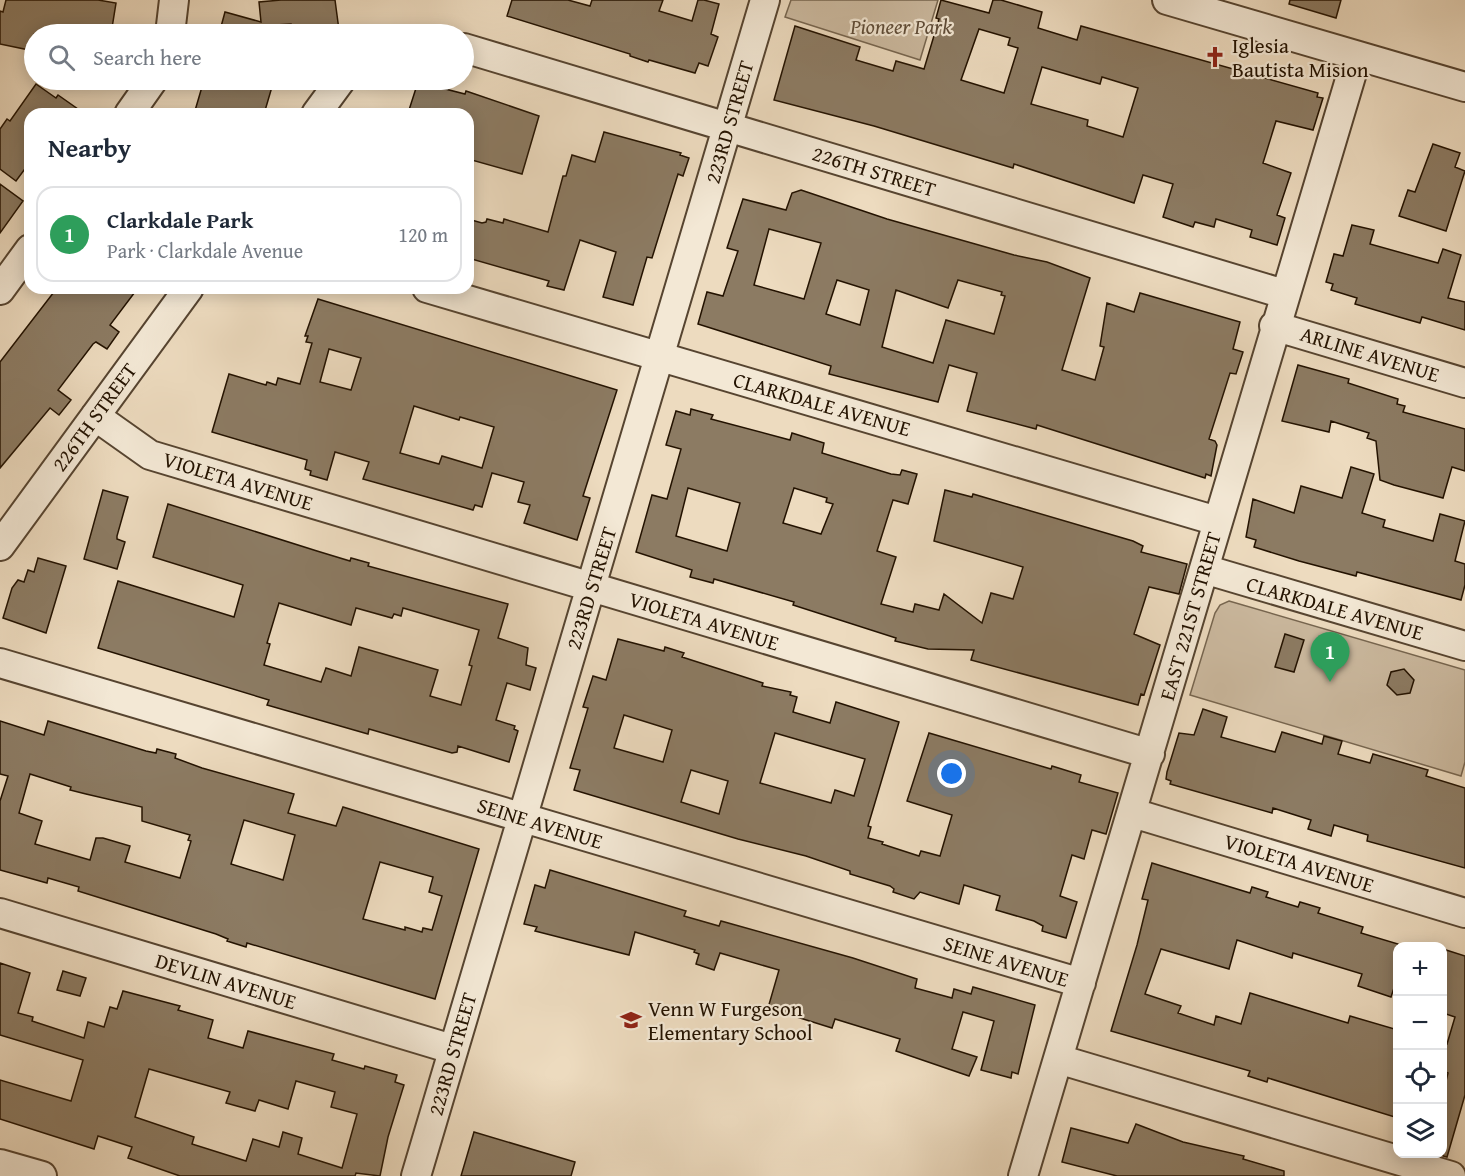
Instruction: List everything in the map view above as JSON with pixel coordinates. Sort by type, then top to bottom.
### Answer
[{"type":"street","points":[[171,24],[174,0]]},
{"type":"street","name":"223RD STREET","points":[[416,1176],[765,0]]},
{"type":"street","points":[[1167,0],[1465,87]]},
{"type":"street","name":"226TH STREET","points":[[474,51],[1284,294]]},
{"type":"street","name":"EAST 221ST STREET","points":[[1023,1176],[1133,813],[1274,326],[1357,56]]},
{"type":"street","points":[[133,108],[146,90]]},
{"type":"street","points":[[320,108],[334,90]]},
{"type":"street","points":[[0,290],[24,257]]},
{"type":"street","name":"226TH STREET","points":[[0,546],[185,294]]},
{"type":"street","name":"CLARKDALE AVENUE","points":[[447,294],[1217,521]]},
{"type":"street","name":"ARLINE AVENUE","points":[[1274,326],[1465,382]]},
{"type":"street","name":"VIOLETA AVENUE","points":[[95,416],[150,455],[1150,754]]},
{"type":"street","name":"CLARKDALE AVENUE","points":[[1204,569],[1465,646]]},
{"type":"street","name":"SEINE AVENUE","points":[[0,663],[1081,983]]},
{"type":"street","name":"VIOLETA AVENUE","points":[[1133,813],[1465,913]]},
{"type":"street","name":"DEVLIN AVENUE","points":[[0,913],[452,1049]]},
{"type":"street","points":[[1058,1059],[1451,1176]]},
{"type":"street","points":[[0,1164],[42,1176]]},
{"type":"green space","name":"Pioneer Park","points":[[791,0],[938,0],[920,60],[785,17]]},
{"type":"green space","points":[[1229,601],[1465,670],[1465,762],[1461,776],[1190,695],[1215,613],[1220,605]]},
{"type":"building","points":[[6,0],[98,0],[116,3],[113,24],[24,24],[24,49],[0,44],[0,11],[3,12]]},
{"type":"building","points":[[335,0],[338,24],[222,24],[225,12],[261,22],[259,2]]},
{"type":"building","points":[[512,0],[568,0],[590,6],[592,0],[663,0],[659,11],[692,21],[698,0],[704,0],[719,4],[711,34],[718,37],[708,66],[699,63],[695,73],[649,60],[648,62],[630,56],[630,54],[507,16]]},
{"type":"building","points":[[941,0],[989,13],[993,0],[1001,0],[1042,12],[1038,28],[1077,40],[1081,26],[1318,93],[1317,97],[1323,98],[1313,130],[1276,121],[1263,163],[1291,173],[1277,215],[1285,218],[1277,245],[1250,237],[1252,230],[1216,219],[1214,227],[1195,222],[1193,227],[1163,217],[1173,184],[1143,175],[1134,203],[1014,164],[1013,168],[874,126],[774,100],[795,26],[860,47],[856,60],[893,71],[896,61],[924,69],[939,19],[936,18]],"holes":[[[979,29],[1010,38],[1008,45],[1018,48],[1004,93],[961,80]],[[1042,67],[1100,84],[1102,77],[1138,88],[1123,137],[1087,126],[1088,120],[1031,104]]]},
{"type":"building","points":[[1290,0],[1341,0],[1336,18],[1289,4]]},
{"type":"building","points":[[32,90],[45,90],[56,98],[58,95],[76,108],[24,108],[24,170],[16,181],[0,169],[0,129],[7,119],[10,121]]},
{"type":"building","points":[[201,90],[271,90],[266,108],[196,108]]},
{"type":"building","points":[[415,90],[449,90],[465,94],[466,91],[539,116],[522,174],[474,161],[474,108],[410,108]]},
{"type":"building","points":[[604,132],[681,153],[680,155],[689,158],[683,176],[678,174],[652,258],[647,257],[633,305],[603,297],[616,252],[580,240],[564,290],[547,286],[549,281],[474,260],[474,221],[482,223],[487,219],[503,223],[504,219],[548,232],[563,176],[566,176],[572,155],[595,162]]},
{"type":"building","points":[[1433,144],[1460,153],[1455,167],[1465,171],[1446,231],[1399,216],[1408,190],[1415,192]]},
{"type":"building","points":[[0,184],[23,201],[0,233]]},
{"type":"building","points":[[801,190],[887,219],[1014,255],[1047,262],[1090,278],[1062,370],[1095,380],[1104,347],[1100,346],[1107,303],[1134,312],[1140,293],[1240,322],[1233,349],[1243,352],[1236,374],[1230,373],[1209,439],[1215,441],[1217,445],[1211,476],[1206,474],[1205,478],[1037,425],[1036,429],[967,411],[977,373],[949,365],[938,402],[829,374],[831,366],[698,324],[707,292],[723,296],[738,251],[727,248],[743,199],[786,210],[792,193]],"holes":[[[769,229],[821,243],[804,299],[754,285]],[[837,280],[869,290],[860,325],[826,314]],[[958,280],[1002,292],[1001,295],[1005,296],[994,334],[946,320],[933,363],[882,347],[896,290],[948,308]]]},
{"type":"building","points":[[1352,225],[1374,230],[1370,244],[1438,263],[1443,249],[1461,255],[1448,298],[1465,302],[1465,330],[1422,317],[1420,323],[1355,304],[1357,298],[1331,290],[1333,284],[1326,282],[1334,254],[1343,256]]},
{"type":"building","points":[[52,294],[133,294],[110,325],[119,332],[107,349],[96,342],[93,344],[58,390],[71,400],[59,415],[50,408],[0,468],[0,362]]},
{"type":"building","points":[[318,299],[617,390],[583,496],[590,498],[577,540],[524,523],[530,505],[518,502],[524,482],[492,473],[482,507],[475,505],[473,510],[363,479],[369,462],[335,452],[327,480],[310,475],[311,471],[305,469],[307,460],[212,432],[229,374],[266,385],[267,382],[276,385],[278,378],[300,384],[312,343],[306,342],[308,336],[305,336]],"holes":[[[329,349],[361,358],[351,390],[320,382]],[[414,406],[459,420],[460,417],[494,427],[482,468],[442,456],[439,464],[400,453]]]},
{"type":"building","points":[[1298,365],[1349,379],[1348,383],[1398,399],[1397,404],[1405,406],[1403,412],[1465,429],[1465,471],[1452,467],[1443,498],[1394,485],[1380,480],[1376,441],[1367,438],[1369,433],[1331,421],[1329,432],[1282,421]]},
{"type":"building","points":[[691,409],[713,415],[711,419],[790,440],[792,433],[824,443],[822,453],[891,474],[900,475],[902,470],[917,474],[908,504],[893,500],[877,551],[896,557],[881,604],[913,612],[915,604],[939,610],[944,594],[982,623],[991,593],[1013,599],[1023,567],[934,541],[945,490],[972,497],[973,494],[1133,541],[1143,546],[1141,552],[1187,564],[1179,594],[1149,587],[1134,634],[1160,645],[1144,695],[1141,694],[1138,705],[971,660],[974,650],[928,649],[895,641],[896,638],[793,605],[794,602],[714,579],[713,583],[690,577],[692,570],[636,552],[652,495],[667,499],[681,449],[666,445],[676,411],[690,415]],"holes":[[[688,488],[740,503],[727,551],[676,536]],[[794,488],[827,498],[826,502],[833,504],[821,534],[783,523]]]},
{"type":"building","points":[[1351,467],[1374,474],[1362,513],[1385,520],[1383,527],[1433,541],[1440,514],[1465,521],[1455,561],[1465,564],[1465,585],[1461,600],[1357,572],[1356,576],[1299,561],[1254,547],[1256,540],[1246,537],[1253,499],[1294,513],[1301,486],[1342,498]]},
{"type":"building","points":[[103,490],[128,497],[117,536],[117,539],[125,542],[117,569],[84,559]]},
{"type":"building","points":[[168,504],[350,561],[351,558],[369,563],[368,566],[508,604],[498,638],[528,648],[526,665],[536,668],[530,690],[507,683],[496,720],[515,726],[514,729],[518,731],[509,762],[458,746],[457,752],[452,753],[369,729],[368,734],[267,705],[269,700],[98,648],[118,581],[234,617],[243,585],[153,557]],"holes":[[[279,603],[351,625],[356,608],[392,618],[394,614],[401,616],[403,608],[479,630],[461,705],[430,696],[438,670],[359,647],[351,676],[326,668],[321,682],[264,665],[270,644],[267,643]]]},
{"type":"building","points":[[38,558],[66,566],[46,633],[3,618],[12,588],[18,580],[24,582],[28,570],[34,572]]},
{"type":"building","points":[[1285,634],[1304,640],[1294,672],[1275,667]]},
{"type":"building","points":[[618,639],[664,651],[665,647],[684,653],[682,657],[763,683],[762,686],[791,692],[790,695],[797,697],[793,712],[830,723],[836,702],[899,722],[868,826],[871,827],[868,838],[919,856],[921,851],[940,856],[952,815],[907,801],[929,733],[1051,769],[1052,766],[1081,775],[1079,782],[1118,793],[1106,834],[1092,830],[1084,859],[1072,855],[1060,896],[1077,902],[1066,938],[1042,931],[1043,926],[1034,921],[996,910],[1000,896],[964,885],[959,904],[920,892],[914,899],[893,892],[894,889],[890,886],[850,874],[850,871],[806,856],[738,839],[574,790],[580,770],[570,768],[588,708],[583,707],[593,676],[606,680]],"holes":[[[624,715],[672,730],[663,762],[614,748]],[[775,733],[865,759],[854,796],[835,790],[831,803],[760,783]],[[691,770],[728,781],[719,814],[681,802]]]},
{"type":"building","points":[[1404,669],[1414,680],[1410,693],[1397,695],[1387,685],[1391,672]]},
{"type":"building","points":[[1203,709],[1227,717],[1221,737],[1275,752],[1282,732],[1322,744],[1324,736],[1342,741],[1338,754],[1370,763],[1373,754],[1428,770],[1426,776],[1465,788],[1465,868],[1367,841],[1368,835],[1334,825],[1331,836],[1308,829],[1311,820],[1273,808],[1272,813],[1170,784],[1171,781],[1166,779],[1167,772],[1179,733],[1194,735]]},
{"type":"building","points":[[0,721],[44,735],[48,721],[146,751],[156,753],[157,749],[176,754],[175,758],[202,768],[294,794],[288,813],[336,826],[343,807],[479,849],[435,999],[247,943],[246,947],[227,941],[228,939],[216,934],[78,891],[79,887],[48,878],[47,883],[0,870],[0,801],[8,776],[0,774]],"holes":[[[30,774],[71,787],[70,790],[142,807],[142,821],[190,835],[188,840],[191,841],[180,878],[125,862],[130,846],[103,838],[96,838],[90,860],[35,844],[42,821],[19,813]],[[244,820],[295,835],[283,880],[231,864]],[[380,862],[433,877],[429,892],[442,896],[432,930],[423,928],[422,932],[405,927],[405,930],[363,919]]]},
{"type":"building","points":[[1152,863],[1250,893],[1252,887],[1268,892],[1266,897],[1298,907],[1300,902],[1320,908],[1318,913],[1363,927],[1361,933],[1393,943],[1391,997],[1358,986],[1362,974],[1293,953],[1292,958],[1237,940],[1229,969],[1161,949],[1145,994],[1181,1006],[1178,1013],[1214,1025],[1216,1016],[1241,1024],[1250,993],[1348,1023],[1350,1016],[1393,1029],[1393,1116],[1268,1078],[1267,1082],[1248,1076],[1250,1071],[1111,1031],[1148,900],[1142,899]]},
{"type":"building","points":[[550,870],[686,911],[684,916],[719,926],[721,921],[853,958],[917,979],[915,988],[952,998],[954,989],[971,994],[973,987],[1035,1005],[1018,1074],[1012,1072],[1011,1078],[981,1070],[994,1021],[963,1012],[952,1049],[977,1057],[969,1076],[896,1051],[900,1039],[835,1019],[832,1028],[768,1008],[779,970],[720,953],[714,970],[696,964],[699,954],[694,952],[695,950],[635,932],[629,955],[535,931],[537,927],[524,924],[535,885],[545,888]]},
{"type":"building","points":[[1447,950],[1465,956],[1465,1095],[1447,1157],[1447,1044],[1455,1017],[1447,1014]]},
{"type":"building","points":[[0,963],[30,973],[18,1013],[33,1017],[32,1021],[84,1038],[88,1022],[104,1027],[110,1007],[117,1009],[123,991],[180,1006],[178,1010],[213,1020],[208,1038],[243,1048],[248,1031],[334,1054],[332,1060],[397,1075],[395,1082],[404,1085],[388,1137],[380,1176],[356,1173],[355,1176],[180,1176],[128,1158],[132,1147],[98,1136],[94,1149],[0,1119],[0,1080],[71,1101],[83,1060],[0,1035]],"holes":[[[149,1069],[230,1092],[226,1103],[255,1111],[259,1100],[288,1109],[296,1081],[335,1092],[331,1107],[357,1114],[342,1168],[298,1154],[302,1138],[283,1132],[279,1147],[253,1139],[246,1161],[192,1144],[194,1137],[135,1117]]]},
{"type":"building","points":[[63,971],[86,978],[80,996],[57,990]]},
{"type":"building","points":[[1136,1124],[1183,1142],[1244,1156],[1243,1159],[1284,1171],[1284,1176],[1117,1176],[1062,1162],[1071,1128],[1128,1143]]},
{"type":"building","points":[[474,1132],[575,1162],[571,1176],[461,1176]]},
{"type":"place","name":"Iglesia Bautista Mision","points":[[1215,57]]},
{"type":"place","name":"Clarkdale Park","points":[[1330,682]]},
{"type":"place","name":"Venn W Furgeson Elementary School","points":[[631,1020]]}]
